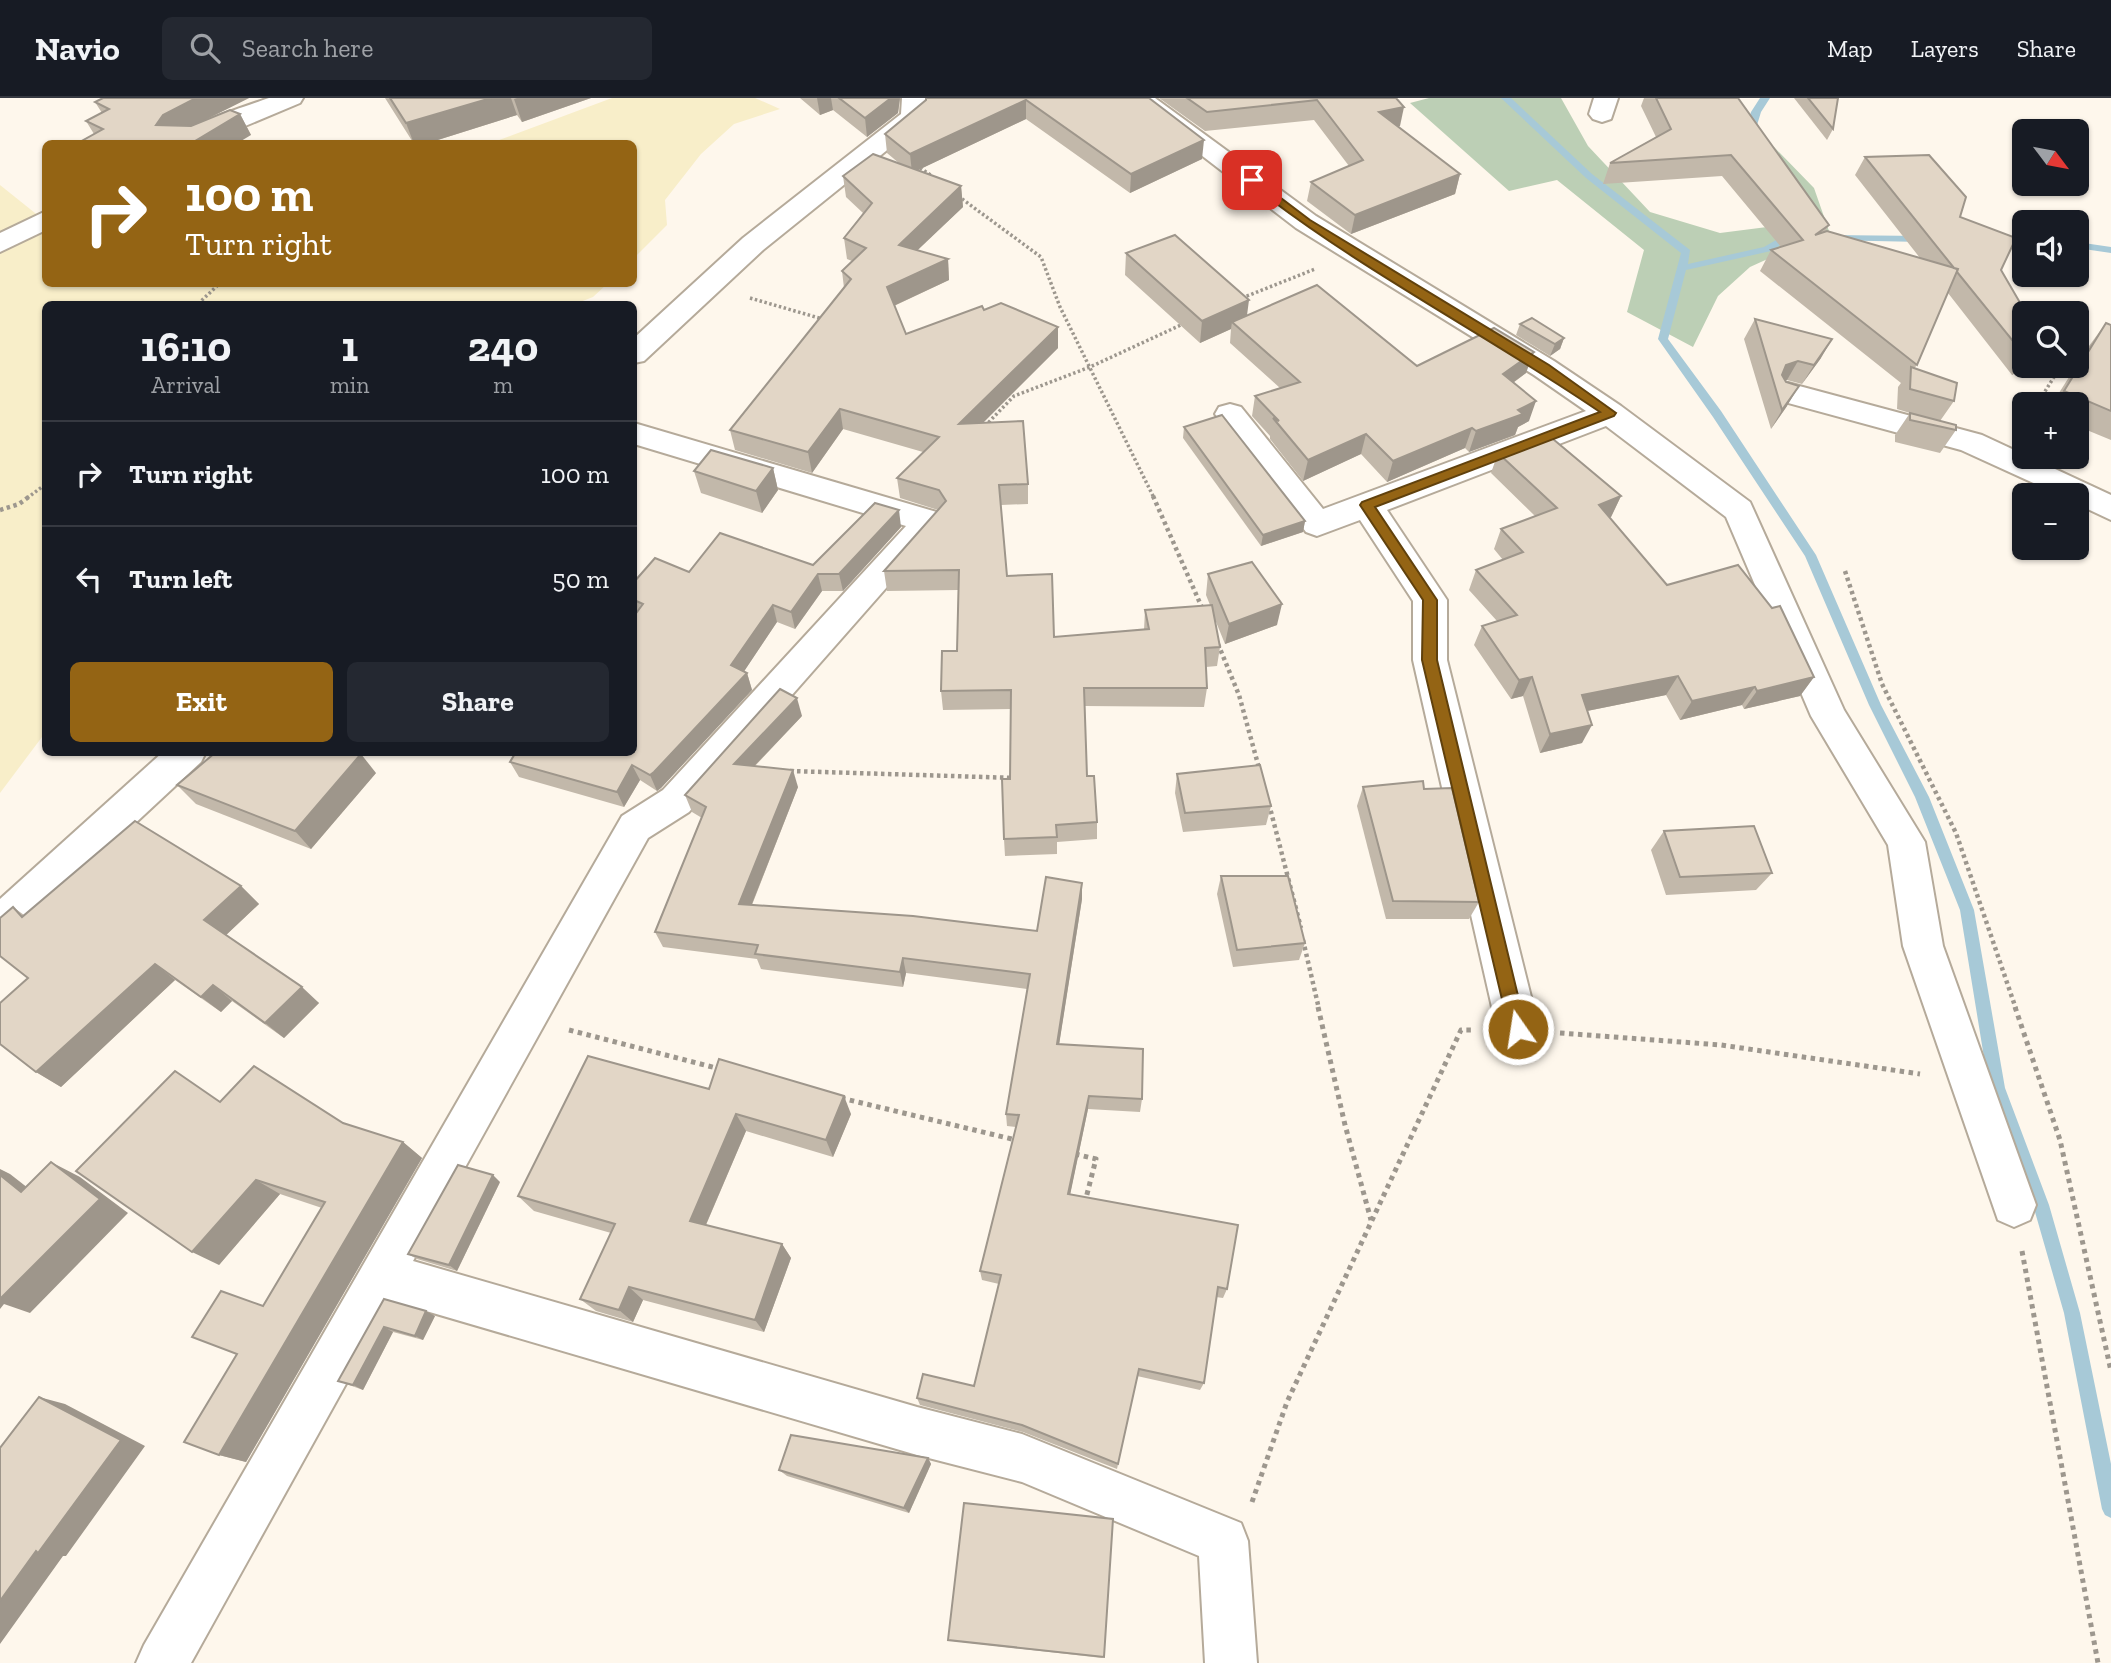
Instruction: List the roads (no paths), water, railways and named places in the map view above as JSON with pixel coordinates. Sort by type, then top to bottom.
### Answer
[{"type":"street","points":[[189,140],[291,98]]},
{"type":"street","points":[[637,351],[753,244],[913,117],[914,98]]},
{"type":"street","points":[[1139,98],[1306,222],[1498,339],[1610,413],[1739,510],[1829,716],[1906,842],[1923,946],[1968,1081],[2014,1205]]},
{"type":"street","points":[[0,244],[42,221]]},
{"type":"street","points":[[1788,393],[1971,442],[2081,492],[2111,509]]},
{"type":"street","points":[[1230,414],[1317,524],[1610,413]]},
{"type":"street","points":[[162,1663],[635,827],[676,801],[929,521],[637,434]]},
{"type":"street","points":[[1367,505],[1430,600],[1430,660],[1518,1029]]},
{"type":"street","points":[[0,924],[184,756]]},
{"type":"street","points":[[382,1275],[917,1431],[1022,1458],[1223,1541],[1231,1663]]},
{"type":"waterway","points":[[1506,98],[1589,176],[1686,252],[1663,339],[1717,414],[1810,555],[1875,705],[1922,797],[1967,910],[1997,1088],[2041,1205],[2072,1313],[2111,1509]]},
{"type":"waterway","points":[[1751,137],[1749,135],[1756,112],[1765,98]]},
{"type":"waterway","points":[[1682,268],[1767,249],[1793,234]]},
{"type":"waterway","points":[[1830,238],[1922,239]]},
{"type":"waterway","points":[[1995,241],[2012,242]]},
{"type":"waterway","points":[[2089,247],[2111,250]]}]
